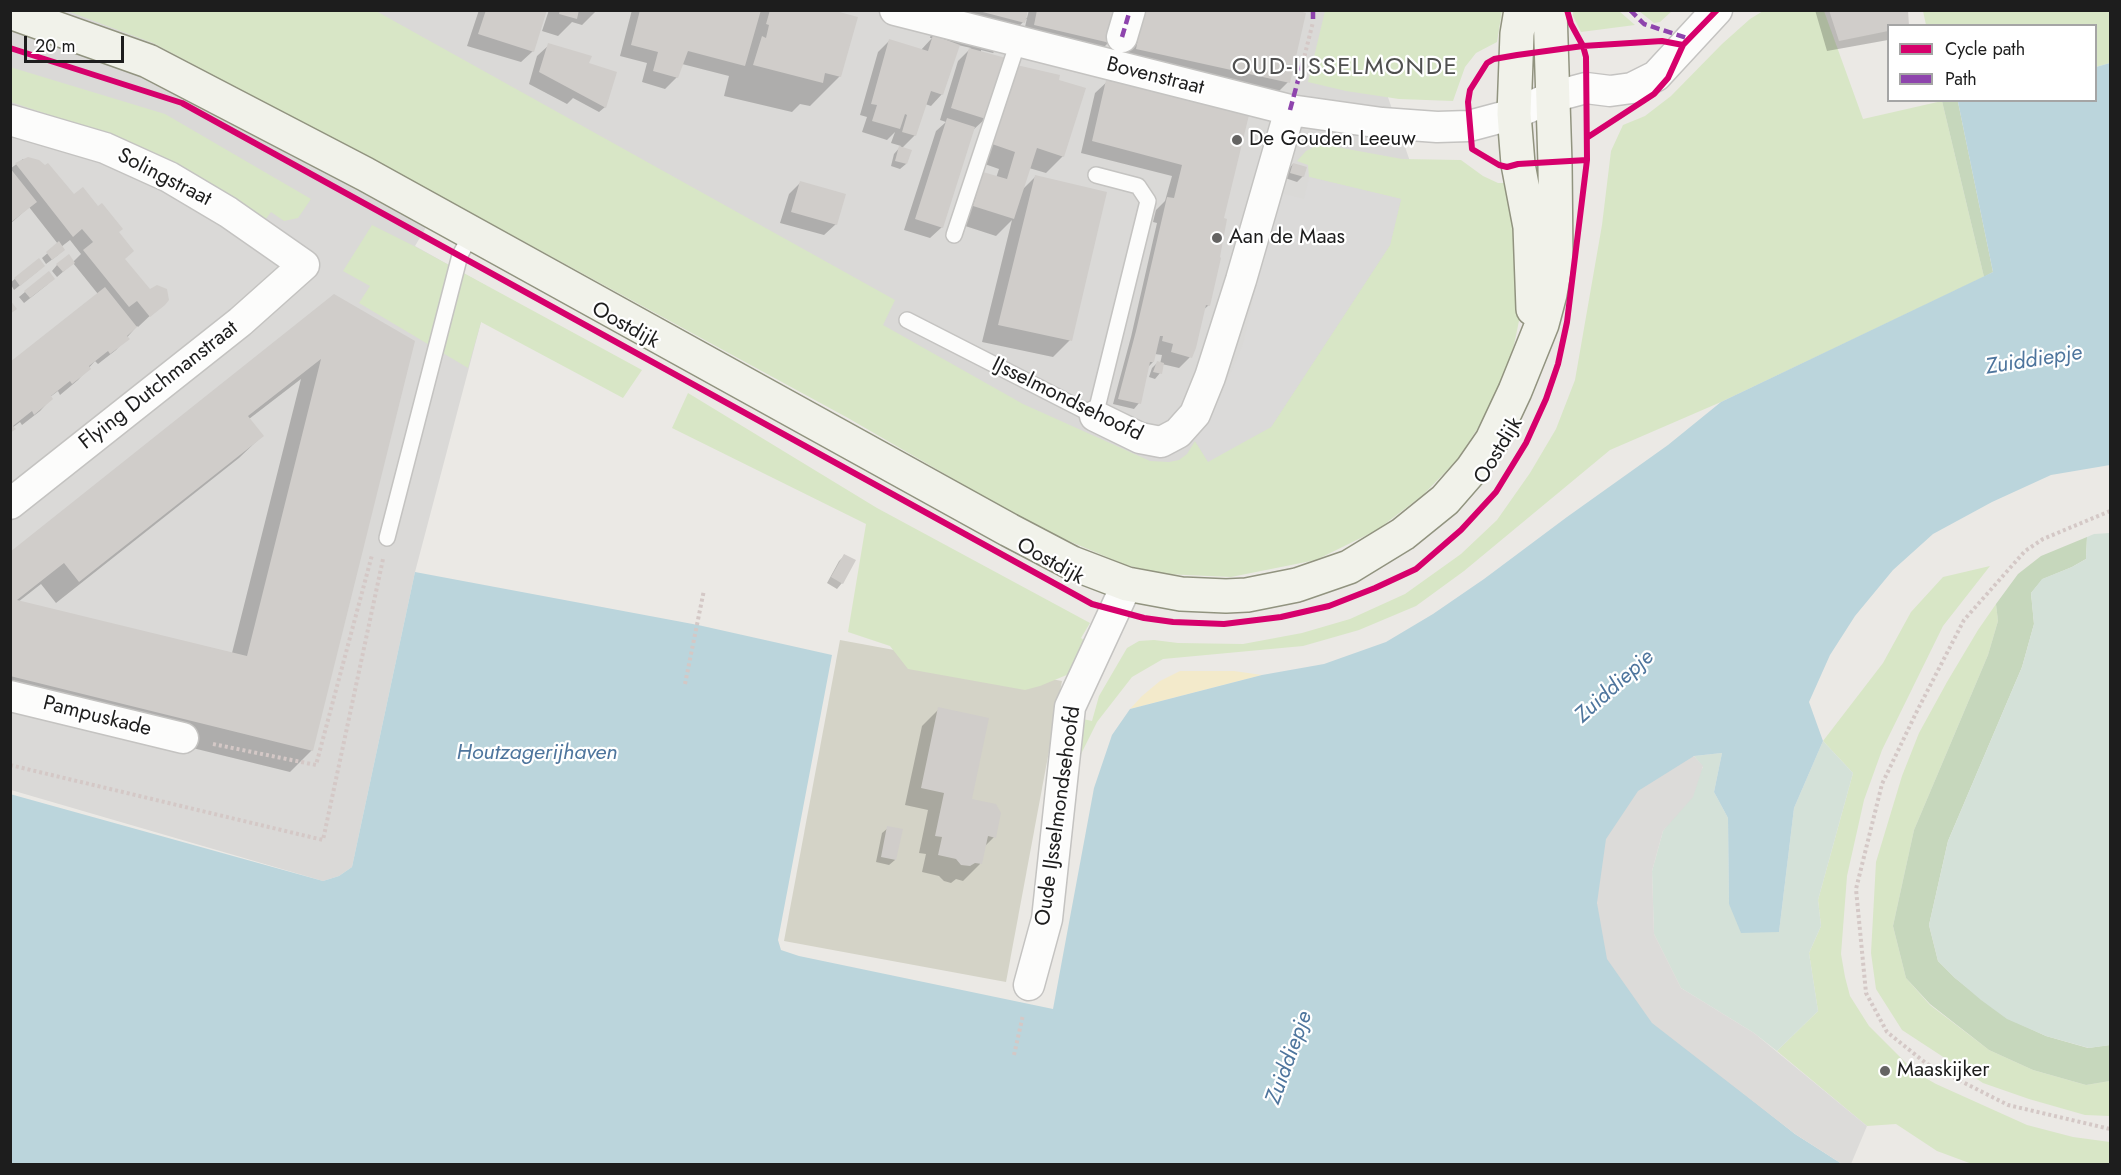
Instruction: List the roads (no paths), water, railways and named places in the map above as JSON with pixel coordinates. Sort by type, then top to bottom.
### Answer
[{"type":"street","name":"Bovenstraat","points":[[895,10],[1290,110],[1382,123],[1437,127],[1470,126],[1514,114],[1552,97],[1586,88],[1610,91],[1632,88],[1656,76],[1717,10]]},
{"type":"street","name":"Oostdijk","points":[[1521,10],[1517,34],[1514,114],[1518,164],[1530,227],[1534,341]]},
{"type":"street","name":"Oostdijk","points":[[12,19],[148,61],[365,174],[1072,563],[1127,584],[1180,594],[1226,596],[1247,595],[1297,585],[1349,567],[1374,553],[1403,534],[1445,500],[1472,469],[1492,440],[1542,324],[1556,260],[1550,10]]},
{"type":"street","name":"IJsselmondsehoofd","points":[[1095,416],[1140,438],[1161,442],[1179,433],[1195,414],[1210,377],[1241,280],[1290,110]]},
{"type":"street","name":"Solingstraat","points":[[10,120],[105,148],[169,177],[228,212],[304,265]]},
{"type":"street","name":"Flying Dutchmanstraat","points":[[10,504],[240,322],[304,265]]},
{"type":"street","name":"Oude IJsselmondsehoofd","points":[[1027,995],[1047,919],[1070,707],[1127,584]]},
{"type":"street","name":"Pampuskade","points":[[10,696],[183,738]]},
{"type":"lane","points":[[954,235],[1018,42]]},
{"type":"lane","points":[[1095,416],[1148,201],[1138,186],[1096,176]]},
{"type":"lane","points":[[387,538],[460,255],[472,233]]},
{"type":"lane","name":"IJsselmondsehoofd","points":[[907,320],[1095,416]]},
{"type":"water","points":[[2110,63],[2110,465],[2051,475],[1992,502],[1933,534],[1893,570],[1855,616],[1830,655],[1809,702],[1823,741],[1794,808],[1779,932],[1741,933],[1729,904],[1728,818],[1714,792],[1722,753],[1694,756],[1597,903],[1732,1084],[1795,1134],[1842,1164],[11,1164],[10,794],[323,881],[339,876],[352,867],[415,572],[698,625],[832,655],[778,940],[781,950],[799,956],[1053,1009],[1094,788],[1112,735],[1130,709],[1262,675],[1324,664],[1386,642],[1433,614],[1484,579],[1668,445],[1721,402],[1993,272],[1958,102],[2097,102],[2097,67]]},
{"type":"place","name":"De Gouden Leeuw","points":[[1237,140]]},
{"type":"place","name":"Aan de Maas","points":[[1217,238]]},
{"type":"place","name":"Maaskijker","points":[[1885,1071]]},
{"type":"district","name":"OUD-IJSSELMONDE","points":[[1345,68]]},
{"type":"water label","name":"Zuiddiepje","points":[[2034,361]]},
{"type":"water label","name":"Zuiddiepje","points":[[1615,687]]},
{"type":"water label","name":"Houtzagerijhaven","points":[[537,754]]},
{"type":"water label","name":"Zuiddiepje","points":[[1290,1058]]}]
